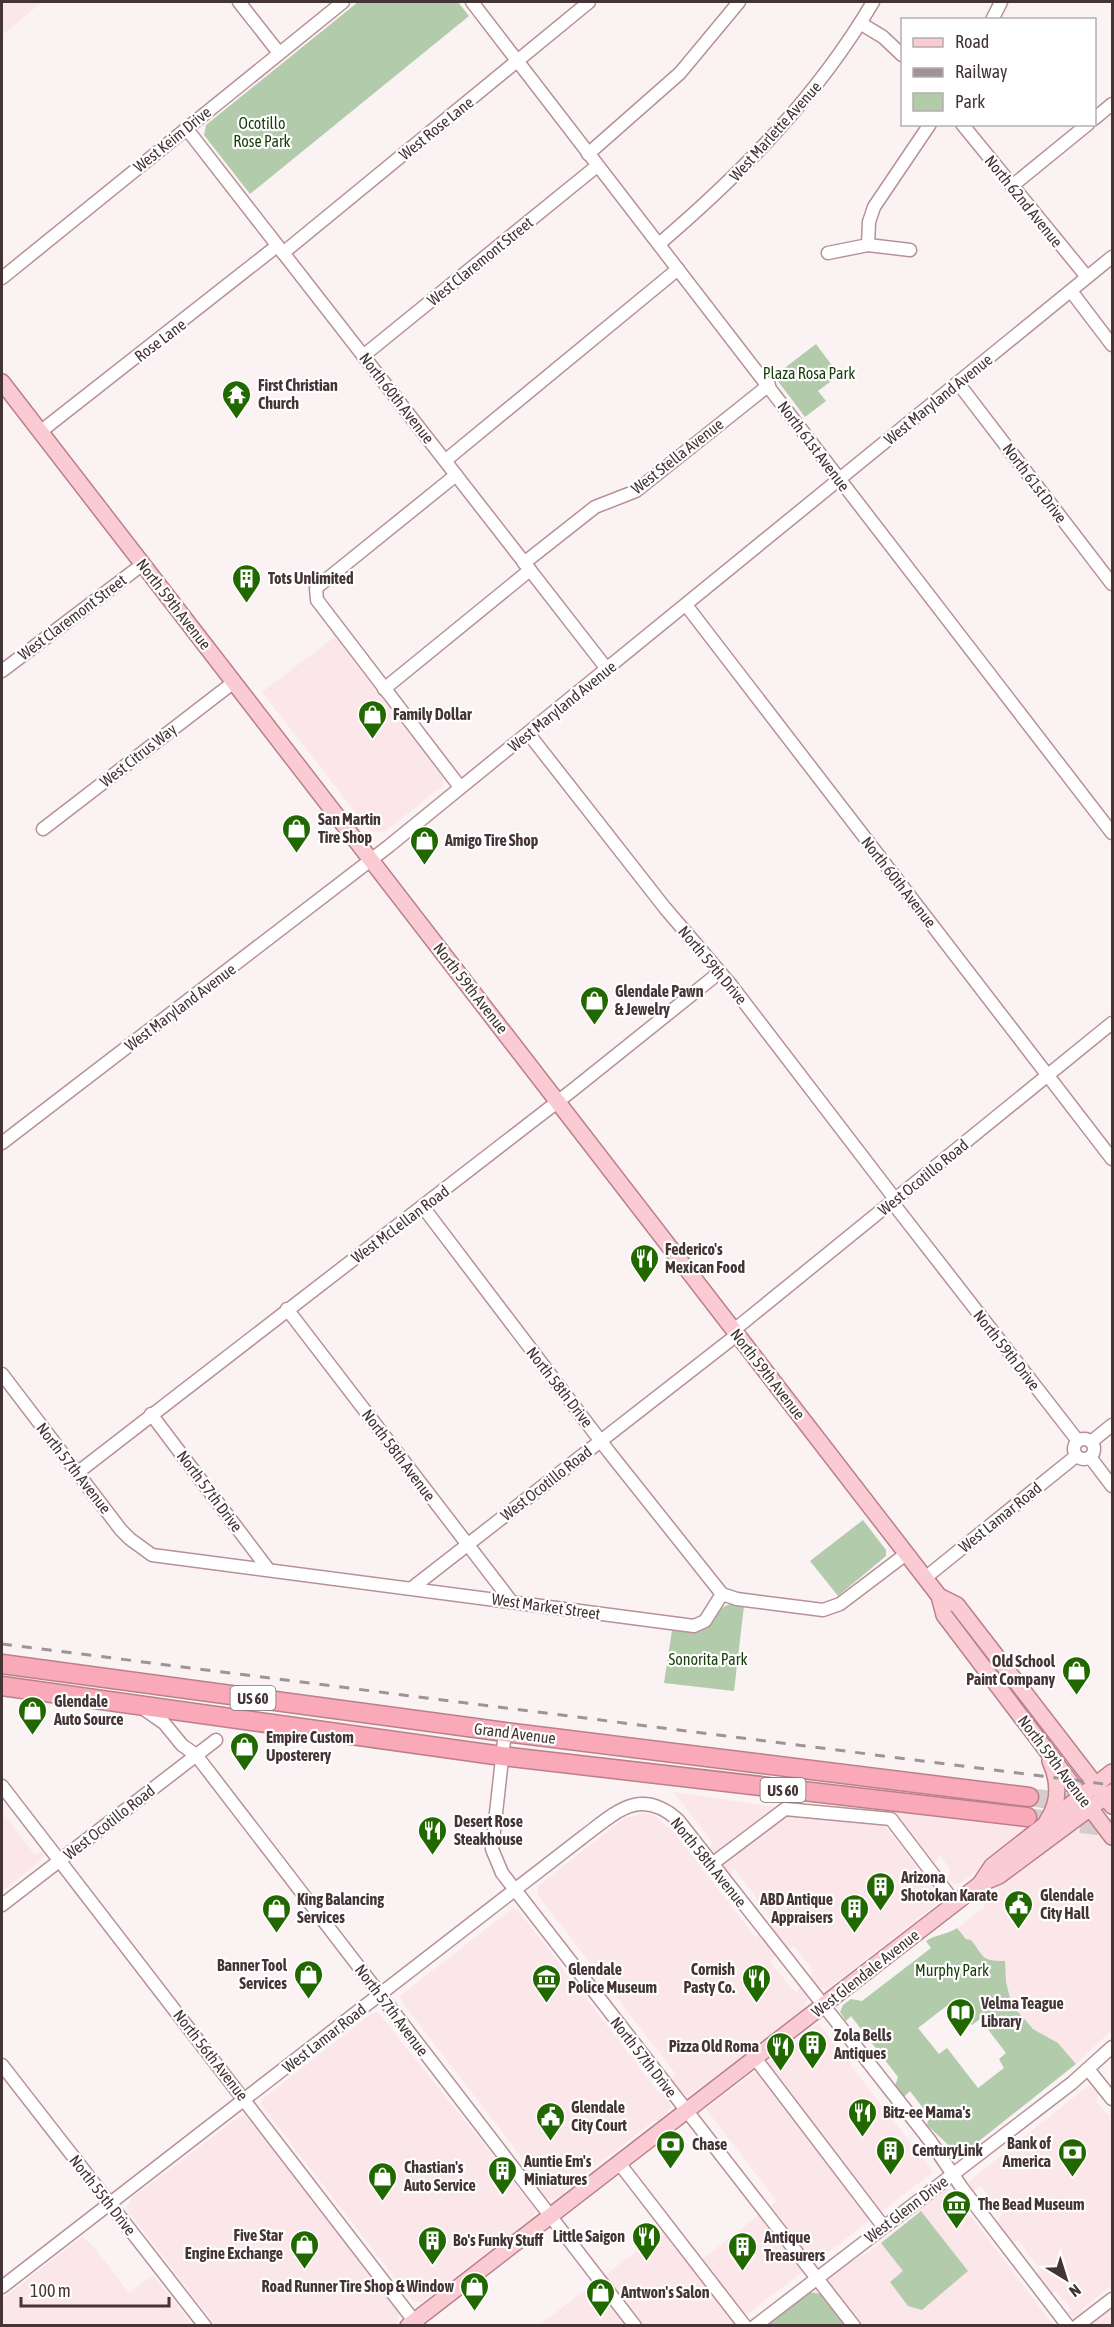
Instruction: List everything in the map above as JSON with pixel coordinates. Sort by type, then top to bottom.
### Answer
[{"type":"highway","name":"Grand Avenue","points":[[2,1664],[505,1732],[1029,1797]]},
{"type":"highway","name":"Grand Avenue","points":[[2,1686],[502,1756],[1027,1817]]},
{"type":"main road","name":"North 59th Avenue","points":[[3,386],[372,859],[939,1596],[944,1615],[1113,1838]]},
{"type":"main road","name":"North 59th Avenue","points":[[939,1596],[957,1605],[1110,1798]]},
{"type":"main road","points":[[1033,1733],[1054,1770],[1057,1788],[1054,1808],[1042,1827]]},
{"type":"main road","name":"West Glendale Avenue","points":[[413,2324],[955,1903],[980,1884],[999,1876],[1086,1802],[1097,1784],[1113,1772]]},
{"type":"main road","name":"West Glendale Avenue","points":[[980,1884],[992,1866],[1042,1827],[1086,1802],[1110,1798]]},
{"type":"street","points":[[239,2],[279,53]]},
{"type":"street","name":"West Keim Drive","points":[[2,278],[343,2]]},
{"type":"street","name":"North 61st Avenue","points":[[472,2],[1113,833]]},
{"type":"street","name":"West Rose Lane","points":[[280,250],[589,2]]},
{"type":"street","points":[[588,154],[680,73],[739,2]]},
{"type":"street","name":"West Marlette Avenue","points":[[659,244],[729,181],[789,120],[820,83],[873,2]]},
{"type":"street","points":[[993,18],[1001,2]]},
{"type":"street","points":[[860,23],[883,37],[901,53]]},
{"type":"street","points":[[1096,118],[1113,104]]},
{"type":"street","points":[[868,245],[869,222],[874,207],[929,126]]},
{"type":"street","name":"North 62nd Avenue","points":[[964,126],[1087,277]]},
{"type":"street","points":[[1012,186],[1086,126]]},
{"type":"street","name":"North 60th Avenue","points":[[186,128],[607,669]]},
{"type":"street","name":"West Claremont Street","points":[[363,356],[597,166]]},
{"type":"street","points":[[828,253],[868,245],[910,250]]},
{"type":"street","name":"Rose Lane","points":[[40,432],[280,250]]},
{"type":"street","name":"West Maryland Avenue","points":[[2,1143],[372,859],[1113,257]]},
{"type":"street","points":[[446,460],[678,269]]},
{"type":"street","points":[[1071,291],[1113,345]]},
{"type":"street","name":"North 61st Drive","points":[[958,382],[1113,584]]},
{"type":"street","name":"West Stella Avenue","points":[[384,689],[595,507],[636,491],[768,384]]},
{"type":"street","points":[[456,475],[316,588],[315,594],[316,600],[460,787]]},
{"type":"street","name":"West Claremont Street","points":[[2,671],[143,564]]},
{"type":"street","name":"North 60th Avenue","points":[[686,605],[1113,1159]]},
{"type":"street","name":"West Citrus Way","points":[[43,829],[234,682]]},
{"type":"street","name":"North 59th Drive","points":[[528,733],[664,908],[720,972],[1078,1441]]},
{"type":"street","name":"West McLellan Road","points":[[77,1473],[287,1309],[423,1207],[720,972]]},
{"type":"street","name":"West Ocotillo Road","points":[[412,1588],[736,1332],[894,1200],[1113,1023]]},
{"type":"street","name":"North 58th Drive","points":[[423,1207],[715,1588],[722,1594]]},
{"type":"street","name":"North 58th Avenue","points":[[287,1309],[511,1601]]},
{"type":"street","name":"North 57th Avenue","points":[[2,1374],[129,1539],[153,1555]]},
{"type":"street","name":"North 57th Drive","points":[[151,1414],[268,1569]]},
{"type":"street","points":[[1092,1442],[1113,1425]]},
{"type":"street","points":[[1086,1439],[1092,1442],[1094,1450],[1090,1457],[1084,1460],[1076,1456],[1073,1450],[1078,1441],[1086,1439]]},
{"type":"street","name":"West Lamar Road","points":[[925,1578],[1076,1456]]},
{"type":"street","points":[[1090,1457],[1113,1486]]},
{"type":"street","points":[[722,1594],[737,1599],[823,1610],[840,1604],[906,1554]]},
{"type":"street","name":"West Market Street","points":[[153,1555],[694,1626],[705,1622],[722,1594]]},
{"type":"street","name":"North 57th Avenue","points":[[138,1705],[164,1723],[182,1745],[196,1755],[635,2325]]},
{"type":"street","name":"North 57th Drive","points":[[505,1732],[492,1849],[498,1867],[854,2325]]},
{"type":"street","name":"West Ocotillo Road","points":[[2,1905],[216,1740]]},
{"type":"street","name":"North 56th Avenue","points":[[2,1786],[245,2099],[413,2324]]},
{"type":"street","name":"West Lamar Road","points":[[2,2287],[619,1810],[637,1804],[652,1804]]},
{"type":"street","name":"North 58th Avenue","points":[[652,1804],[666,1810],[678,1820],[1068,2325]]},
{"type":"street","points":[[712,1864],[785,1809],[891,1819],[955,1903]]},
{"type":"street","name":"West Glenn Drive","points":[[755,2325],[953,2174],[1113,2047]]},
{"type":"street","points":[[755,2058],[883,2226]]},
{"type":"street","name":"North 55th Drive","points":[[2,2065],[205,2325]]},
{"type":"street","points":[[1088,2069],[1113,2099]]},
{"type":"street","points":[[618,2163],[745,2325]]},
{"type":"street","points":[[1077,2325],[1113,2299]]},
{"type":"shaded area","points":[[2,2],[42,2],[2,35]]},
{"type":"shaded area","points":[[335,637],[443,778],[442,786],[384,832],[370,831],[262,692]]},
{"type":"shaded area","points":[[674,1792],[882,1823],[930,1883],[933,1881],[940,1892],[940,1901],[828,1989],[819,1988],[810,1978],[813,1970],[793,1945],[789,1951],[770,1926],[773,1920],[734,1868],[731,1876],[710,1849],[712,1842]]},
{"type":"shaded area","points":[[2,1812],[35,1855],[42,1851],[44,1855],[39,1862],[2,1891]]},
{"type":"shaded area","points":[[894,1812],[1032,1827],[961,1883],[953,1884],[948,1880],[950,1869],[940,1855],[935,1863]]},
{"type":"shaded area","points":[[645,1813],[654,1815],[672,1830],[756,1938],[760,1931],[776,1953],[771,1963],[796,1993],[801,1986],[808,1998],[805,2008],[689,2096],[679,2092],[672,2082],[675,2073],[537,1894],[538,1886],[625,1818]]},
{"type":"shaded area","points":[[1080,1824],[1093,1825],[1112,1848],[1112,2030],[1076,2064],[1058,2043],[1033,2029],[1022,2018],[1012,2005],[1004,1972],[982,1957],[957,1928],[985,1907],[982,1899]]},
{"type":"shaded area","points":[[513,1908],[518,1910],[659,2093],[665,2093],[671,2107],[660,2120],[654,2121],[565,2189],[564,2195],[553,2200],[544,2197],[537,2188],[539,2180],[402,2002],[400,1996]]},
{"type":"shaded area","points":[[378,2012],[536,2210],[532,2218],[421,2303],[412,2300],[261,2105],[262,2099],[371,2014]]},
{"type":"shaded area","points":[[818,2023],[933,2172],[733,2325],[538,2326],[666,2229],[695,2265],[777,2201],[706,2109]]},
{"type":"shaded area","points":[[1088,2086],[1097,2089],[1099,2093],[1096,2101],[1107,2114],[1112,2116],[1112,2285],[1082,2309],[1084,2313],[1075,2319],[1067,2312],[1071,2309],[1056,2291],[1052,2293],[1037,2273],[1040,2270],[1018,2240],[1013,2243],[998,2222],[1002,2213],[981,2186],[973,2191],[968,2182]]},
{"type":"shaded area","points":[[245,2115],[399,2310],[398,2321],[393,2326],[215,2325],[128,2211],[127,2206],[132,2198],[240,2116]]},
{"type":"shaded area","points":[[947,2188],[962,2204],[1054,2326],[771,2326],[800,2298],[841,2266],[864,2255],[914,2217],[931,2198]]},
{"type":"shaded area","points":[[82,2237],[94,2247],[129,2293],[153,2275],[192,2325],[2,2325],[2,2299]]},
{"type":"shaded area","points":[[1112,2308],[1112,2325],[1090,2325]]},
{"type":"green space","name":"Ocotillo Rose Park","points":[[358,2],[458,2],[469,16],[250,194],[204,135],[206,125]]},
{"type":"green space","name":"Plaza Rosa Park","points":[[816,344],[839,375],[818,391],[826,401],[805,417],[774,376]]},
{"type":"green space","points":[[863,1520],[886,1550],[886,1556],[838,1596],[810,1561]]},
{"type":"green space","name":"Sonorita Park","points":[[730,1604],[744,1606],[734,1691],[664,1683],[672,1630],[686,1632],[707,1628],[723,1607]]},
{"type":"green space","name":"Murphy Park","points":[[957,1928],[987,1959],[1005,1961],[1006,1982],[1012,2005],[1033,2029],[1058,2043],[1076,2064],[964,2153],[958,2154],[927,2125],[929,2116],[910,2091],[904,2097],[895,2086],[898,2077],[851,2016],[846,2021],[840,2012],[843,2005],[851,1999],[862,2001],[931,1948],[926,1941]],"holes":[[[953,2001],[972,2025],[980,2019],[1006,2053],[999,2059],[1004,2068],[978,2088],[947,2048],[939,2054],[918,2028]]]},
{"type":"green space","points":[[921,2211],[968,2271],[922,2310],[908,2306],[890,2282],[903,2271],[881,2243]]},
{"type":"green space","points":[[808,2292],[822,2294],[846,2326],[767,2326]]},
{"type":"tunnel","points":[[1029,1797],[1072,1803]]},
{"type":"tunnel","points":[[1027,1817],[1112,1828]]},
{"type":"railway","points":[[2,1644],[1112,1785]]},
{"type":"place","name":"First Christian Church","points":[[237,420]]},
{"type":"place","name":"Tots Unlimited","points":[[247,604]]},
{"type":"place","name":"Family Dollar","points":[[372,740]]},
{"type":"place","name":"San Martin Tire Shop","points":[[297,854]]},
{"type":"place","name":"Amigo Tire Shop","points":[[424,866]]},
{"type":"place","name":"Glendale Pawn & Jewelry","points":[[594,1026]]},
{"type":"place","name":"Federico's Mexican Food","points":[[644,1284]]},
{"type":"place","name":"Old School Paint Company","points":[[1076,1696]]},
{"type":"place","name":"Glendale Auto Source","points":[[33,1736]]},
{"type":"place","name":"Empire Custom Uposterery","points":[[245,1772]]},
{"type":"place","name":"Desert Rose Steakhouse","points":[[433,1856]]},
{"type":"place","name":"Arizona Shotokan Karate","points":[[880,1912]]},
{"type":"place","name":"Glendale City Hall","points":[[1019,1930]]},
{"type":"place","name":"King Balancing Services","points":[[276,1934]]},
{"type":"place","name":"ABD Antique Appraisers","points":[[854,1934]]},
{"type":"place","name":"Banner Tool Services","points":[[308,2000]]},
{"type":"place","name":"Glendale Police Museum","points":[[547,2004]]},
{"type":"place","name":"Cornish Pasty Co.","points":[[756,2004]]},
{"type":"place","name":"Velma Teague Library","points":[[960,2038]]},
{"type":"place","name":"Zola Bells Antiques","points":[[813,2070]]},
{"type":"place","name":"Pizza Old Roma","points":[[780,2072]]},
{"type":"place","name":"Bitz-ee Mama's","points":[[862,2138]]},
{"type":"place","name":"Glendale City Court","points":[[550,2142]]},
{"type":"place","name":"Chase","points":[[671,2170]]},
{"type":"place","name":"CenturyLink","points":[[891,2176]]},
{"type":"place","name":"Bank of America","points":[[1072,2178]]},
{"type":"place","name":"Auntie Em's Miniatures","points":[[503,2196]]},
{"type":"place","name":"Chastian's Auto Service","points":[[383,2202]]},
{"type":"place","name":"The Bead Museum","points":[[957,2230]]},
{"type":"place","name":"Little Saigon","points":[[646,2262]]},
{"type":"place","name":"Bo's Funky Stuff","points":[[432,2266]]},
{"type":"place","name":"Five Star Engine Exchange","points":[[304,2270]]},
{"type":"place","name":"Antique Treasurers","points":[[743,2272]]},
{"type":"place","name":"Road Runner Tire Shop & Window","points":[[475,2312]]},
{"type":"place","name":"Antwon's Salon","points":[[600,2318]]}]
